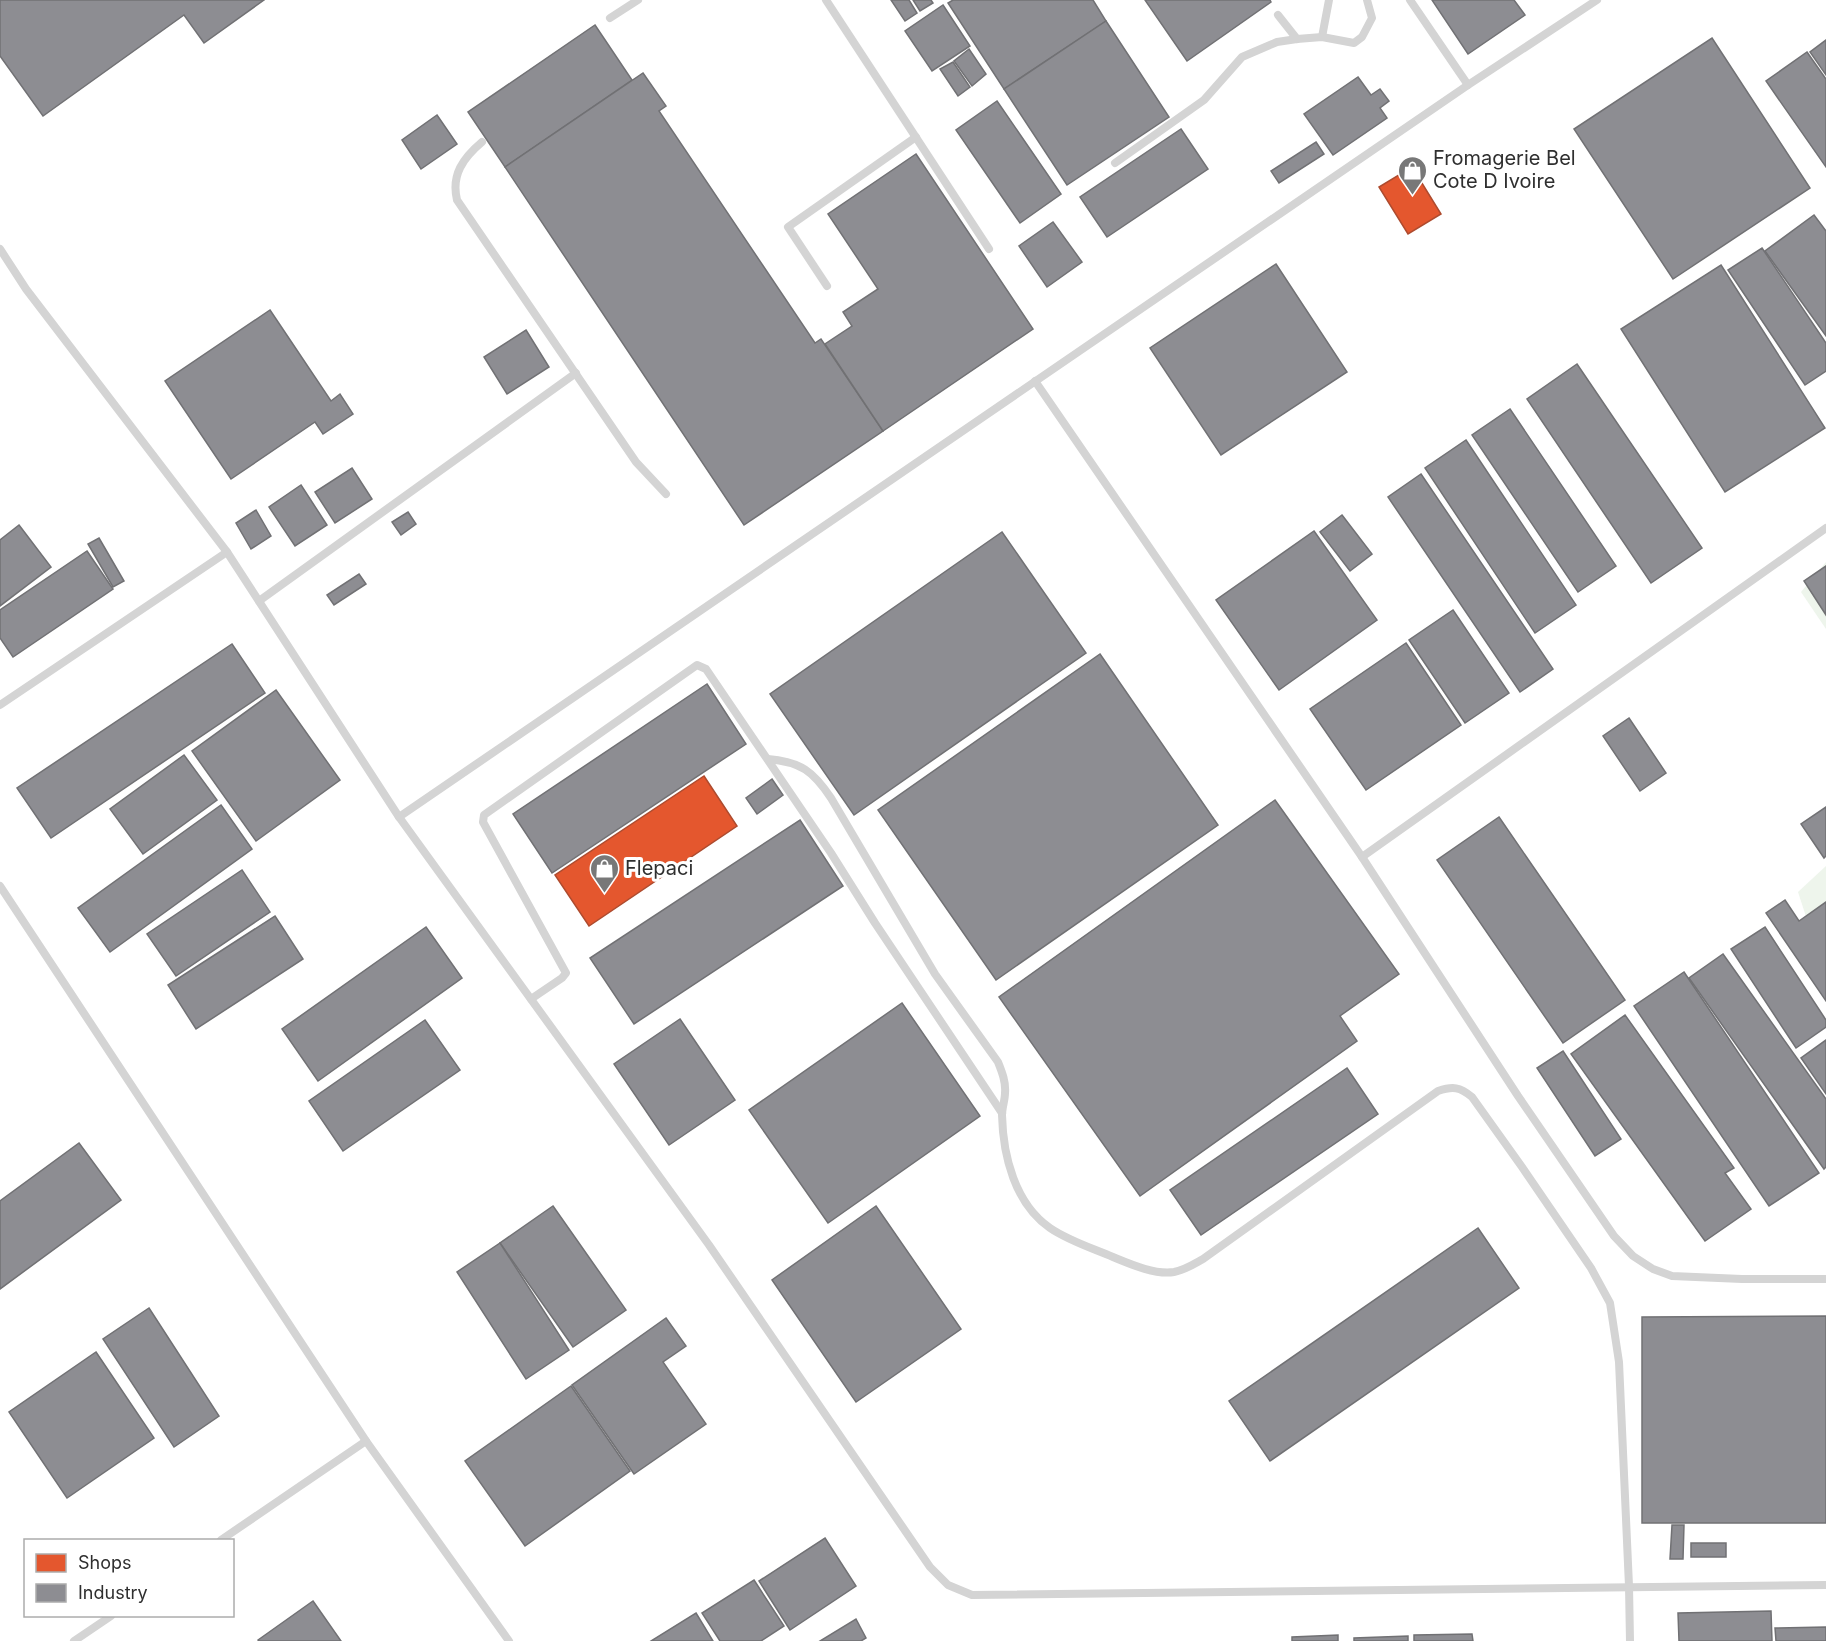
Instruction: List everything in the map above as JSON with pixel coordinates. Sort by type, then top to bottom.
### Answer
[{"type":"lane","points":[[610,18],[638,0]]},
{"type":"lane","points":[[826,0],[989,249]]},
{"type":"lane","points":[[1322,37],[1329,0]]},
{"type":"lane","points":[[1115,163],[1204,100],[1242,57],[1277,42],[1297,39],[1322,37],[1354,43],[1362,37],[1372,18],[1367,0]]},
{"type":"lane","points":[[1410,0],[1468,85]]},
{"type":"lane","points":[[399,818],[1468,85],[1598,0]]},
{"type":"lane","points":[[1278,15],[1297,39]]},
{"type":"lane","points":[[827,286],[788,227],[916,137]]},
{"type":"lane","points":[[482,142],[469,153],[461,165],[455,182],[457,200],[636,462],[666,494]]},
{"type":"lane","points":[[0,249],[26,289],[226,552],[399,818],[709,1245],[930,1567],[948,1585],[972,1595],[1826,1585]]},
{"type":"lane","points":[[259,601],[576,373]]},
{"type":"lane","points":[[1035,381],[1362,857],[1518,1096],[1614,1236],[1633,1256],[1653,1269],[1672,1276],[1826,1279]]},
{"type":"lane","points":[[1362,857],[1826,528]]},
{"type":"lane","points":[[0,705],[226,552]]},
{"type":"lane","points":[[531,999],[566,973],[483,822],[484,815],[697,664],[706,669],[768,759],[1002,1113]]},
{"type":"lane","points":[[768,759],[800,765],[818,779],[831,798],[935,974],[998,1062],[1004,1075],[1006,1091],[1002,1113],[1005,1152],[1014,1179],[1028,1208],[1050,1228],[1077,1242],[1159,1272],[1172,1272],[1186,1268],[1203,1259],[1438,1091],[1449,1088],[1464,1090],[1472,1097],[1591,1268],[1610,1303],[1619,1362],[1630,1641]]},
{"type":"lane","points":[[0,886],[366,1441],[508,1641]]},
{"type":"lane","points":[[222,1539],[366,1441]]},
{"type":"lane","points":[[74,1641],[110,1617]]},
{"type":"shaded area","points":[[1826,562],[1826,629],[1801,592]]},
{"type":"shaded area","points":[[1826,866],[1826,978],[1798,892]]},
{"type":"building: Shops","points":[[1412,167],[1441,214],[1408,234],[1379,187]]},
{"type":"building: Shops","points":[[704,776],[737,826],[589,926],[555,875]]},
{"type":"building: Industry","points":[[0,0],[264,0],[204,43],[184,15],[43,116],[0,56]]},
{"type":"building: Industry","points":[[891,0],[909,0],[917,13],[905,21]]},
{"type":"building: Industry","points":[[913,0],[931,0],[933,3],[920,11]]},
{"type":"building: Industry","points":[[953,0],[1093,0],[1106,21],[1004,89],[948,3]]},
{"type":"building: Industry","points":[[1145,0],[1270,0],[1271,2],[1187,61]]},
{"type":"building: Industry","points":[[1432,0],[1514,0],[1525,15],[1468,54]]},
{"type":"building: Industry","points":[[943,5],[970,46],[932,71],[905,31]]},
{"type":"building: Industry","points":[[1106,21],[1169,117],[1067,185],[1004,89]]},
{"type":"building: Industry","points":[[595,25],[632,80],[505,167],[468,112]]},
{"type":"building: Industry","points":[[1712,38],[1810,188],[1673,279],[1574,129]]},
{"type":"building: Industry","points":[[1826,40],[1826,75],[1810,52]]},
{"type":"building: Industry","points":[[969,49],[986,74],[972,86],[954,61]]},
{"type":"building: Industry","points":[[1807,52],[1826,79],[1826,167],[1766,81]]},
{"type":"building: Industry","points":[[953,62],[970,87],[958,96],[940,69]]},
{"type":"building: Industry","points":[[643,73],[666,106],[659,111],[815,343],[821,339],[883,431],[744,525],[505,167]]},
{"type":"building: Industry","points":[[1358,77],[1371,95],[1380,89],[1389,101],[1380,108],[1387,118],[1333,155],[1304,114]]},
{"type":"building: Industry","points":[[997,101],[1061,194],[1020,223],[956,130]]},
{"type":"building: Industry","points":[[437,115],[457,144],[421,169],[402,140]]},
{"type":"building: Industry","points":[[1181,129],[1208,169],[1107,237],[1080,197]]},
{"type":"building: Industry","points":[[1316,142],[1324,154],[1279,183],[1271,171]]},
{"type":"building: Industry","points":[[916,154],[1033,329],[883,431],[825,344],[852,326],[843,312],[878,289],[828,214]]},
{"type":"building: Industry","points":[[1814,215],[1826,231],[1826,336],[1765,251]]},
{"type":"building: Industry","points":[[1053,222],[1082,262],[1047,287],[1019,246]]},
{"type":"building: Industry","points":[[1762,248],[1826,343],[1826,371],[1805,385],[1728,270]]},
{"type":"building: Industry","points":[[1276,264],[1347,372],[1221,455],[1150,348]]},
{"type":"building: Industry","points":[[1721,265],[1825,428],[1725,492],[1621,329]]},
{"type":"building: Industry","points":[[270,310],[331,401],[340,394],[353,414],[323,434],[315,422],[231,479],[165,381]]},
{"type":"building: Industry","points":[[526,330],[549,367],[507,394],[484,357]]},
{"type":"building: Industry","points":[[1577,364],[1702,548],[1651,583],[1527,399]]},
{"type":"building: Industry","points":[[1510,409],[1616,566],[1578,592],[1472,435]]},
{"type":"building: Industry","points":[[1466,440],[1576,605],[1535,633],[1425,468]]},
{"type":"building: Industry","points":[[352,468],[372,499],[335,523],[315,492]]},
{"type":"building: Industry","points":[[1421,474],[1553,669],[1520,692],[1388,497]]},
{"type":"building: Industry","points":[[301,485],[327,525],[295,546],[269,507]]},
{"type":"building: Industry","points":[[256,510],[271,536],[251,549],[236,523]]},
{"type":"building: Industry","points":[[408,512],[416,524],[401,535],[392,522]]},
{"type":"building: Industry","points":[[1342,515],[1372,554],[1350,571],[1320,532]]},
{"type":"building: Industry","points":[[19,525],[51,567],[0,606],[0,540]]},
{"type":"building: Industry","points":[[1314,531],[1377,620],[1279,690],[1216,600]]},
{"type":"building: Industry","points":[[1002,532],[1086,653],[854,815],[770,694]]},
{"type":"building: Industry","points":[[99,538],[124,581],[113,587],[88,544]]},
{"type":"building: Industry","points":[[87,551],[113,589],[13,657],[0,638],[0,610]]},
{"type":"building: Industry","points":[[1826,566],[1826,615],[1804,581]]},
{"type":"building: Industry","points":[[359,574],[366,584],[334,605],[327,595]]},
{"type":"building: Industry","points":[[1453,610],[1509,693],[1465,723],[1409,640]]},
{"type":"building: Industry","points":[[1406,643],[1461,725],[1366,790],[1310,709]]},
{"type":"building: Industry","points":[[232,644],[265,693],[51,838],[17,788]]},
{"type":"building: Industry","points":[[1100,654],[1218,825],[996,980],[878,810]]},
{"type":"building: Industry","points":[[707,684],[746,744],[552,873],[513,814]]},
{"type":"building: Industry","points":[[276,690],[340,780],[256,841],[192,751]]},
{"type":"building: Industry","points":[[1629,718],[1666,773],[1640,791],[1603,736]]},
{"type":"building: Industry","points":[[184,755],[217,800],[143,854],[110,809]]},
{"type":"building: Industry","points":[[772,779],[783,795],[757,814],[746,798]]},
{"type":"building: Industry","points":[[1275,800],[1399,974],[1340,1016],[1357,1041],[1140,1196],[999,997]]},
{"type":"building: Industry","points":[[221,805],[252,849],[110,952],[78,908]]},
{"type":"building: Industry","points":[[1826,807],[1826,856],[1824,858],[1801,824]]},
{"type":"building: Industry","points":[[1499,817],[1625,1000],[1563,1043],[1437,860]]},
{"type":"building: Industry","points":[[800,820],[843,886],[634,1024],[590,958]]},
{"type":"building: Industry","points":[[242,870],[270,912],[176,976],[147,934]]},
{"type":"building: Industry","points":[[1785,900],[1799,921],[1826,902],[1826,1001],[1766,913]]},
{"type":"building: Industry","points":[[275,916],[303,959],[196,1029],[168,985]]},
{"type":"building: Industry","points":[[426,927],[462,978],[318,1081],[282,1029]]},
{"type":"building: Industry","points":[[1765,927],[1826,1020],[1826,1027],[1796,1048],[1731,949]]},
{"type":"building: Industry","points":[[1723,954],[1826,1099],[1826,1167],[1824,1169],[1689,978]]},
{"type":"building: Industry","points":[[1684,972],[1819,1173],[1769,1206],[1634,1006]]},
{"type":"building: Industry","points":[[902,1003],[980,1116],[828,1223],[749,1110]]},
{"type":"building: Industry","points":[[1625,1015],[1734,1168],[1725,1173],[1751,1209],[1705,1241],[1571,1054]]},
{"type":"building: Industry","points":[[680,1019],[735,1100],[669,1145],[614,1064]]},
{"type":"building: Industry","points":[[425,1020],[460,1070],[343,1151],[309,1101]]},
{"type":"building: Industry","points":[[1826,1040],[1826,1094],[1801,1058]]},
{"type":"building: Industry","points":[[1563,1051],[1621,1139],[1595,1156],[1537,1068]]},
{"type":"building: Industry","points":[[1347,1068],[1378,1114],[1201,1235],[1170,1190]]},
{"type":"building: Industry","points":[[79,1143],[121,1200],[0,1289],[0,1201]]},
{"type":"building: Industry","points":[[553,1206],[626,1310],[573,1347],[500,1243]]},
{"type":"building: Industry","points":[[876,1206],[961,1329],[856,1402],[772,1280]]},
{"type":"building: Industry","points":[[1478,1228],[1519,1288],[1270,1461],[1229,1401]]},
{"type":"building: Industry","points":[[500,1243],[569,1350],[526,1379],[457,1272]]},
{"type":"building: Industry","points":[[149,1308],[219,1416],[174,1447],[103,1339]]},
{"type":"building: Industry","points":[[1826,1316],[1826,1523],[1642,1523],[1642,1317]]},
{"type":"building: Industry","points":[[666,1318],[686,1346],[663,1362],[706,1424],[634,1474],[572,1385]]},
{"type":"building: Industry","points":[[96,1352],[154,1438],[67,1498],[9,1412]]},
{"type":"building: Industry","points":[[571,1386],[630,1471],[525,1546],[465,1461]]},
{"type":"building: Industry","points":[[1672,1525],[1684,1525],[1683,1559],[1670,1559]]},
{"type":"building: Industry","points":[[825,1538],[856,1586],[790,1630],[759,1581]]},
{"type":"building: Industry","points":[[1691,1543],[1726,1543],[1726,1557],[1691,1557]]},
{"type":"building: Industry","points":[[754,1580],[784,1626],[761,1641],[720,1641],[702,1613]]},
{"type":"building: Industry","points":[[313,1601],[341,1641],[258,1640]]},
{"type":"building: Industry","points":[[1771,1611],[1772,1641],[1679,1641],[1678,1613]]},
{"type":"building: Industry","points":[[696,1613],[713,1641],[651,1641]]},
{"type":"building: Industry","points":[[856,1619],[866,1638],[861,1641],[820,1641]]},
{"type":"building: Industry","points":[[1826,1627],[1826,1641],[1776,1641],[1775,1628]]},
{"type":"building: Industry","points":[[1472,1634],[1473,1641],[1414,1641],[1414,1635]]},
{"type":"building: Industry","points":[[1338,1635],[1338,1641],[1292,1641],[1292,1637]]},
{"type":"building: Industry","points":[[1408,1636],[1408,1641],[1354,1641],[1354,1638]]},
{"type":"place","name":"Fromagerie Bel Cote D Ivoire","points":[[1412,196]]},
{"type":"place","name":"Flepaci","points":[[604,894]]}]
